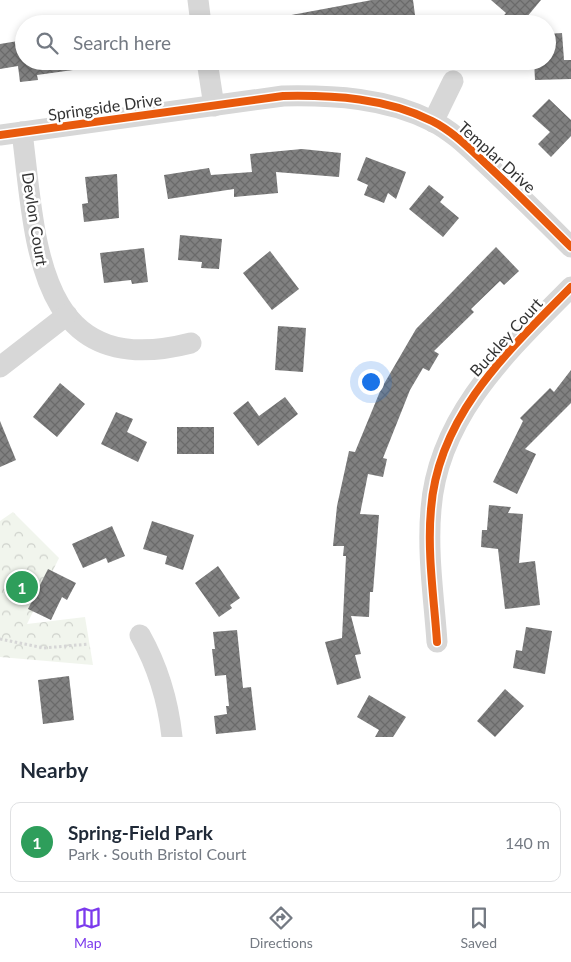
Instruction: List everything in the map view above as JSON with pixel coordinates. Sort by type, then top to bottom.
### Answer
[{"type":"street","points":[[198,0],[200,15]]},
{"type":"street","points":[[208,70],[214,106]]},
{"type":"street","points":[[433,122],[453,81]]},
{"type":"street","name":"Templar Drive","points":[[214,106],[283,96],[325,95],[376,102],[414,113],[433,122],[462,142],[571,247]]},
{"type":"street","name":"Springside Drive","points":[[0,135],[214,106]]},
{"type":"street","name":"Devlon Court","points":[[22,132],[39,257],[56,302],[67,315],[92,336],[116,347],[156,350],[191,343]]},
{"type":"street","name":"Buckley Court","points":[[437,642],[429,537],[431,508],[440,463],[451,435],[473,394],[499,361],[571,287]]},
{"type":"street","points":[[0,367],[67,315]]},
{"type":"street","points":[[140,635],[160,678],[170,717],[172,737]]},
{"type":"path","points":[[0,638],[44,648],[89,644]]},
{"type":"green space","points":[[13,512],[59,558],[27,624],[85,617],[93,665],[0,657],[0,521]]},
{"type":"building","points":[[372,0],[413,0],[415,15],[291,15]]},
{"type":"building","points":[[491,0],[541,0],[528,15],[504,15],[506,13]]},
{"type":"building","points":[[556,33],[562,33],[564,60],[571,60],[571,79],[535,80],[534,70],[556,70]]},
{"type":"building","points":[[15,42],[15,66],[0,69],[0,44]]},
{"type":"building","points":[[18,70],[73,70],[37,75],[38,80],[20,82]]},
{"type":"building","points":[[549,99],[571,120],[571,136],[551,157],[538,144],[550,132],[532,116]]},
{"type":"building","points":[[302,149],[341,153],[339,177],[276,172],[278,193],[234,197],[234,189],[168,199],[164,175],[209,168],[211,175],[252,172],[250,154]]},
{"type":"building","points":[[366,157],[406,172],[396,199],[388,193],[384,203],[364,195],[368,185],[357,180]]},
{"type":"building","points":[[117,174],[119,218],[84,222],[82,204],[88,203],[85,177]]},
{"type":"building","points":[[429,185],[444,197],[440,202],[459,218],[443,237],[409,209]]},
{"type":"building","points":[[180,235],[222,239],[219,269],[201,268],[202,262],[178,260]]},
{"type":"building","points":[[496,247],[519,271],[504,285],[500,281],[471,309],[474,312],[434,351],[439,354],[429,371],[423,368],[410,390],[383,458],[387,459],[383,477],[368,474],[360,514],[379,515],[373,592],[370,592],[369,617],[351,616],[361,654],[355,655],[361,678],[337,685],[325,642],[342,638],[346,556],[343,556],[344,546],[333,546],[337,506],[349,451],[355,452],[381,389],[416,329]]},
{"type":"building","points":[[144,248],[148,282],[132,284],[131,280],[104,283],[100,253]]},
{"type":"building","points":[[270,251],[299,289],[272,310],[243,273]]},
{"type":"building","points":[[278,326],[306,328],[303,372],[275,370]]},
{"type":"building","points":[[571,370],[571,403],[525,449],[536,454],[517,494],[493,482],[523,421],[520,418],[550,388],[554,392]]},
{"type":"building","points":[[60,383],[85,404],[57,437],[33,417]]},
{"type":"building","points":[[285,397],[298,414],[258,446],[233,413],[248,401],[259,416]]},
{"type":"building","points":[[116,412],[133,419],[127,432],[147,442],[138,462],[101,444]]},
{"type":"building","points":[[0,421],[16,460],[0,467]]},
{"type":"building","points":[[177,427],[214,427],[214,454],[177,454]]},
{"type":"building","points":[[489,505],[511,507],[508,513],[523,514],[519,563],[535,561],[540,605],[505,609],[498,549],[481,547],[482,530],[487,530]]},
{"type":"building","points":[[152,521],[194,535],[183,570],[165,564],[167,556],[143,549]]},
{"type":"building","points":[[112,526],[125,556],[108,563],[106,558],[83,568],[72,544]]},
{"type":"building","points":[[218,566],[240,598],[230,605],[232,608],[219,617],[195,583]]},
{"type":"building","points":[[48,569],[76,583],[67,600],[62,597],[51,620],[28,609]]},
{"type":"building","points":[[526,627],[552,631],[545,674],[513,668],[516,650],[522,651]]},
{"type":"building","points":[[237,630],[243,688],[251,687],[256,730],[216,734],[214,716],[227,714],[226,706],[229,706],[226,675],[215,676],[212,649],[215,649],[213,632]]},
{"type":"building","points":[[69,676],[74,720],[43,724],[38,680]]},
{"type":"building","points":[[505,689],[524,706],[495,737],[477,721]]},
{"type":"building","points":[[369,695],[406,717],[393,737],[375,737],[379,730],[357,717]]},
{"type":"cycle path","points":[[0,135],[283,96],[340,97],[378,103],[414,113],[453,134],[571,247]]},
{"type":"cycle path","points":[[437,642],[430,559],[430,526],[436,475],[447,444],[462,414],[480,386],[501,360],[571,287]]},
{"type":"place","name":"Spring-Field Park","points":[[22,587]]}]
